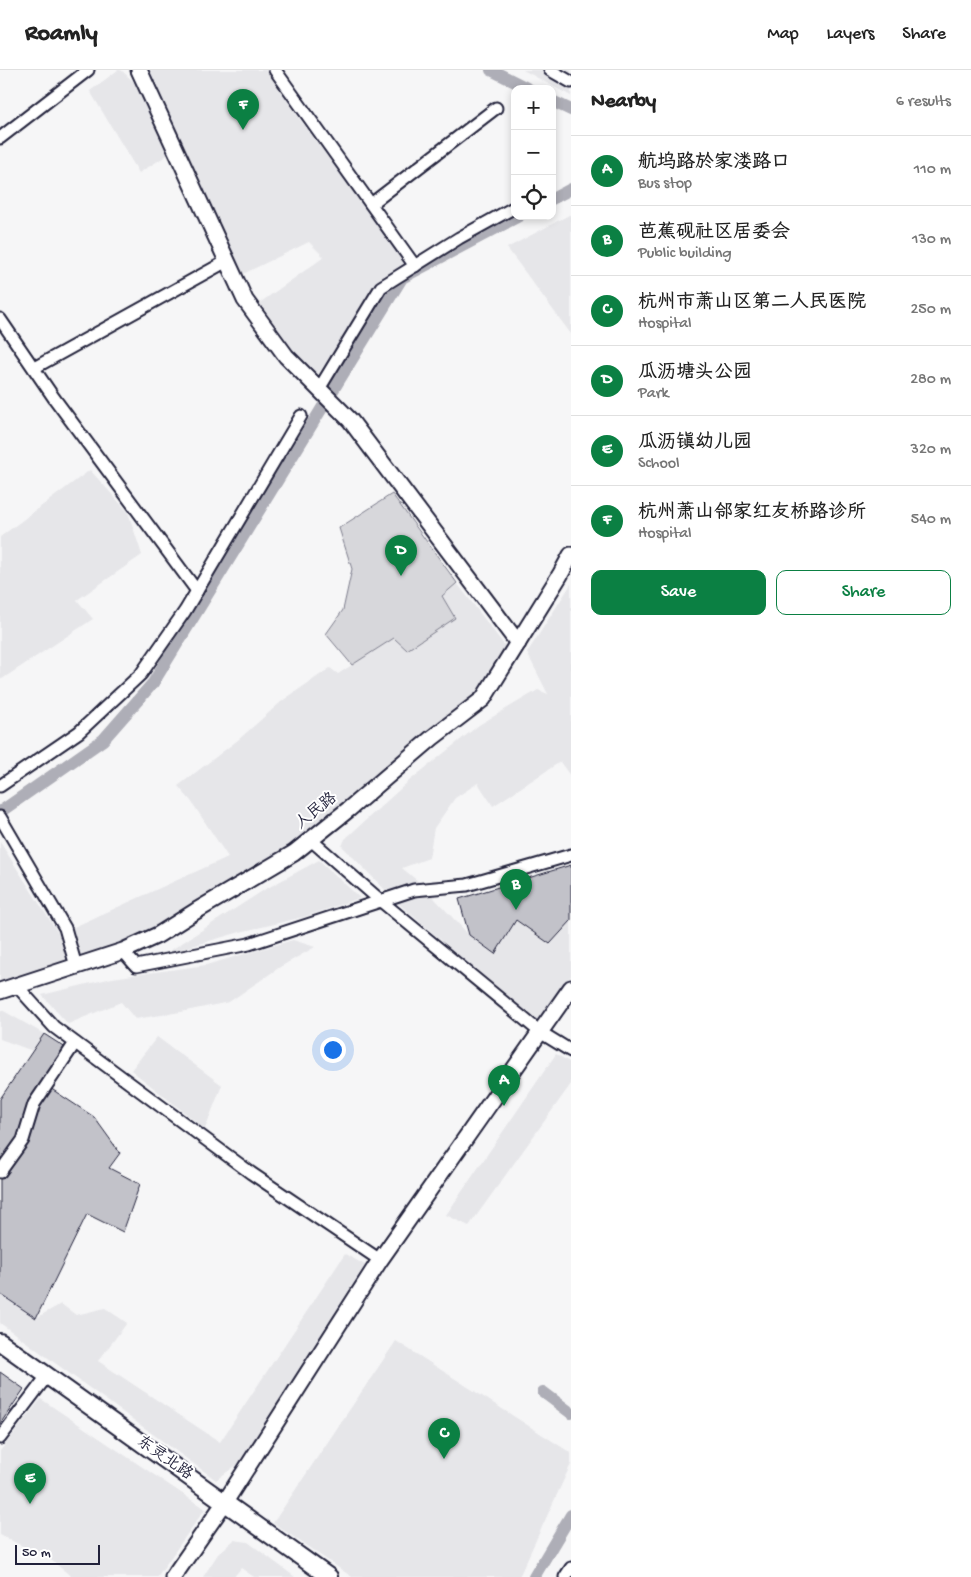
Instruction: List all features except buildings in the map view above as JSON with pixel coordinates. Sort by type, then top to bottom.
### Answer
[{"type":"main road","name":"东灵北路","points":[[0,1342],[328,1577]]},
{"type":"street","points":[[0,138],[88,70]]},
{"type":"street","points":[[139,70],[245,300],[286,356],[346,416],[518,643]]},
{"type":"street","points":[[275,70],[415,266]]},
{"type":"street","points":[[550,70],[571,82]]},
{"type":"street","points":[[371,204],[496,108]]},
{"type":"street","points":[[315,384],[381,287],[459,238],[511,209]]},
{"type":"street","points":[[34,368],[227,261]]},
{"type":"street","points":[[0,319],[196,591]]},
{"type":"street","points":[[0,786],[79,732],[141,674],[185,611],[301,416]]},
{"type":"street","name":"人民路","points":[[0,991],[123,951],[158,935],[294,853],[432,738],[483,699],[571,555]]},
{"type":"street","points":[[0,817],[65,928],[76,966]]},
{"type":"street","points":[[311,840],[381,901],[540,1032],[571,1052]]},
{"type":"street","points":[[123,951],[136,966],[249,944],[414,890],[467,885],[571,855]]},
{"type":"street","points":[[16,986],[54,1027],[75,1043],[251,1174],[380,1260]]},
{"type":"street","points":[[173,1577],[225,1502],[380,1260],[571,988]]},
{"type":"street","points":[[0,1172],[23,1140],[34,1104],[75,1043]]},
{"type":"street","points":[[0,1438],[47,1376]]},
{"type":"street","points":[[565,1577],[571,1568]]},
{"type":"shaded area","points":[[118,70],[121,70],[134,82],[167,143],[144,70],[267,70],[301,121],[410,265],[359,313],[316,377],[286,346],[258,304],[324,257],[309,242],[243,274],[204,191],[180,147],[139,173],[90,91]]},
{"type":"shaded area","points":[[523,70],[571,70],[571,96],[556,88],[556,85],[551,85]]},
{"type":"shaded area","points":[[571,214],[571,334],[507,248]]},
{"type":"shaded area","points":[[90,470],[128,512],[142,555],[77,600],[93,619],[2,679],[0,678],[0,537]]},
{"type":"shaded area","points":[[392,494],[457,583],[442,596],[455,618],[407,650],[394,638],[352,665],[326,634],[343,610],[352,569],[339,528]]},
{"type":"shaded area","points":[[457,583],[505,646],[475,695],[301,837],[156,927],[118,946],[63,961],[0,983],[0,842],[58,933],[228,857],[191,801],[178,786],[238,740],[282,701],[330,668],[338,674],[394,638],[407,650],[454,618],[442,596]]},
{"type":"shaded area","points":[[571,584],[571,777],[560,762],[493,806],[478,783],[455,798],[434,828],[429,858],[402,868],[419,882],[469,935],[495,954],[516,920],[550,944],[571,921],[571,976],[538,1021],[399,904],[342,846],[345,839],[409,781],[479,725],[538,690],[548,694],[527,653]]},
{"type":"shaded area","points":[[319,860],[360,898],[304,917],[240,932],[165,954],[264,890]]},
{"type":"shaded area","points":[[293,940],[315,947],[280,967],[229,1002],[135,1019],[121,1002],[68,1024],[42,995],[112,978],[206,965]]},
{"type":"shaded area","points":[[2,1010],[44,1034],[33,1051],[0,1039],[0,1011]]},
{"type":"shaded area","points":[[157,1037],[222,1085],[205,1129],[131,1070]]},
{"type":"shaded area","points":[[556,1054],[571,1063],[571,1084],[469,1226],[446,1215]]},
{"type":"shaded area","points":[[345,1254],[365,1265],[238,1464],[216,1480],[0,1323],[0,1294],[36,1318],[61,1304],[76,1315],[105,1308],[127,1323],[98,1361],[220,1442]]},
{"type":"shaded area","points":[[396,1341],[571,1453],[571,1464],[519,1577],[352,1577],[273,1523]]},
{"type":"shaded area","points":[[41,1399],[205,1509],[157,1577],[72,1577],[51,1560],[0,1535],[0,1451]]},
{"type":"shaded area","points":[[234,1540],[248,1542],[295,1577],[254,1577],[241,1568],[234,1577],[203,1577],[218,1554]]},
{"type":"waterway","points":[[491,70],[521,85]]},
{"type":"waterway","points":[[556,103],[571,110]]},
{"type":"waterway","points":[[556,197],[571,189]]},
{"type":"waterway","points":[[0,812],[103,740],[153,683],[402,278],[511,220]]},
{"type":"waterway","points":[[543,1392],[571,1413]]},
{"type":"waterway","points":[[534,1577],[571,1515]]},
{"type":"place","name":"杭州萧山邻家红友桥路诊所","points":[[243,130]]},
{"type":"place","name":"瓜沥塘头公园","points":[[401,576]]},
{"type":"place","name":"芭蕉砚社区居委会","points":[[516,910]]},
{"type":"place","name":"航坞路於家溇路口","points":[[504,1106]]},
{"type":"place","name":"杭州市萧山区第二人民医院","points":[[444,1459]]},
{"type":"place","name":"瓜沥镇幼儿园","points":[[30,1504]]}]
